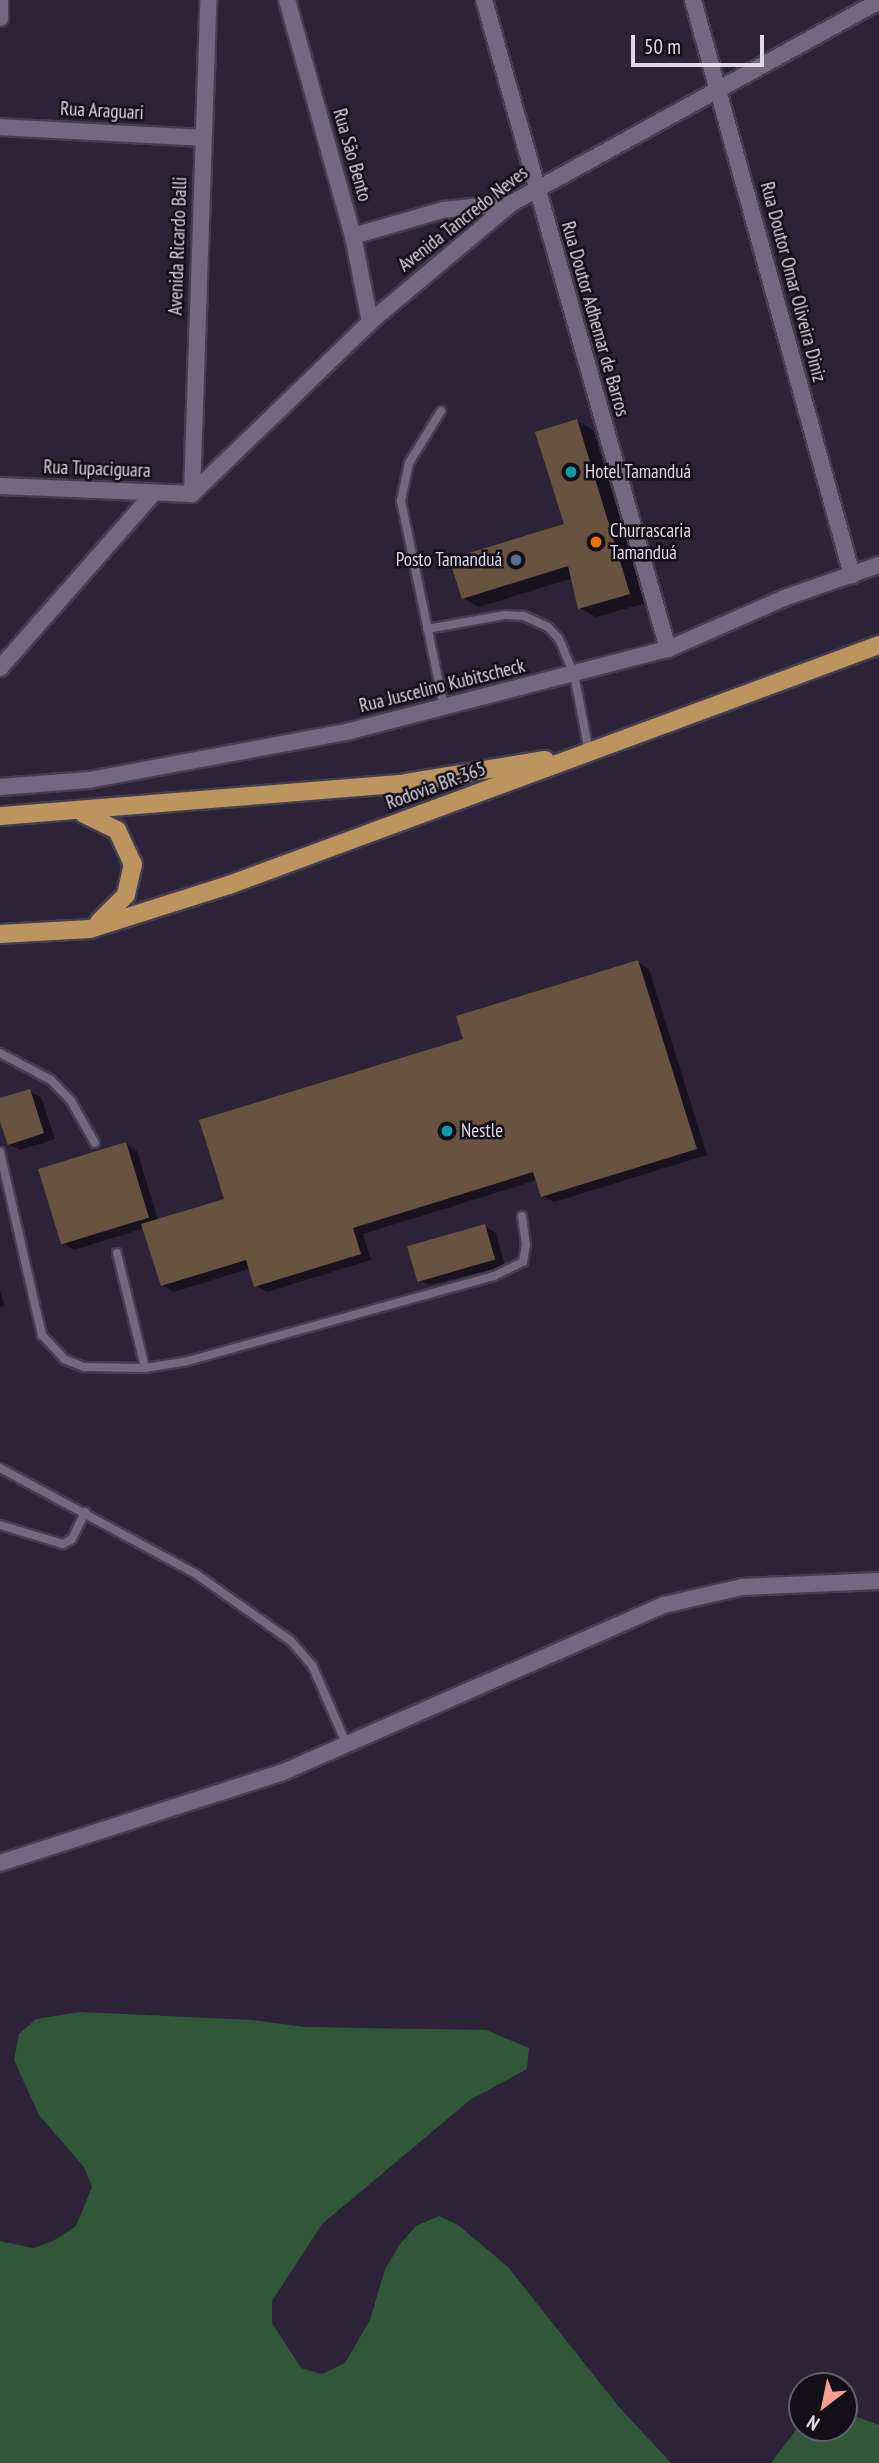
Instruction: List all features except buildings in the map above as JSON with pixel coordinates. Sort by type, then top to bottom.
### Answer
[{"type":"main road","name":"Rodovia BR-365","points":[[0,934],[90,929],[229,885],[879,645]]},
{"type":"main road","points":[[0,817],[406,783],[589,752]]},
{"type":"main road","points":[[74,812],[117,830],[133,864],[126,895],[90,929]]},
{"type":"street","points":[[0,0],[0,18]]},
{"type":"street","name":"Avenida Ricardo Balli","points":[[192,494],[208,0]]},
{"type":"street","name":"Rua São Bento","points":[[286,0],[353,236],[370,322]]},
{"type":"street","name":"Rua Doutor Adhemar de Barros","points":[[484,0],[534,187],[668,649]]},
{"type":"street","name":"Rua Doutor Omar Oliveira Diniz","points":[[693,0],[852,575]]},
{"type":"street","name":"Avenida Tancredo Neves","points":[[192,494],[370,322],[534,187],[879,1]]},
{"type":"street","name":"Rua Araguari","points":[[0,127],[202,138]]},
{"type":"street","points":[[353,236],[443,210],[512,203]]},
{"type":"street","name":"Rua Tupaciguara","points":[[0,486],[192,494]]},
{"type":"street","points":[[0,668],[154,492]]},
{"type":"street","name":"Rua Juscelino Kubitscheck","points":[[0,787],[89,780],[220,759],[444,707],[668,649],[784,598],[879,565]]},
{"type":"street","points":[[0,1863],[281,1773],[664,1605],[742,1587],[879,1581]]},
{"type":"lane","points":[[441,411],[409,463],[401,501],[444,707]]},
{"type":"lane","points":[[427,629],[505,615],[524,616],[548,627],[559,639],[574,674],[589,752]]},
{"type":"lane","points":[[0,1053],[51,1080],[71,1101],[96,1143]]},
{"type":"lane","points":[[0,1152],[42,1335],[64,1359],[84,1367],[145,1368],[184,1362],[514,1269],[526,1256],[522,1216]]},
{"type":"lane","points":[[117,1252],[145,1368]]},
{"type":"lane","points":[[0,1468],[196,1574],[291,1641],[312,1665],[347,1745]]},
{"type":"lane","points":[[0,1525],[63,1544],[72,1539],[85,1512]]},
{"type":"green space","points":[[80,2012],[252,2020],[304,2027],[486,2030],[529,2048],[527,2069],[470,2100],[322,2224],[272,2301],[272,2323],[301,2368],[322,2374],[345,2363],[370,2320],[385,2269],[401,2243],[416,2226],[439,2216],[458,2225],[508,2267],[619,2407],[671,2463],[0,2463],[0,2241],[33,2248],[53,2241],[76,2226],[92,2187],[84,2167],[39,2115],[14,2060],[19,2034],[36,2019]]},
{"type":"green space","points":[[858,2417],[879,2425],[879,2463],[771,2463],[788,2441],[858,2442]]},
{"type":"place","name":"Hotel Tamanduá","points":[[571,472]]},
{"type":"place","name":"Churrascaria Tamanduá","points":[[596,542]]},
{"type":"place","name":"Posto Tamanduá","points":[[516,560]]},
{"type":"place","name":"Nestle","points":[[447,1131]]}]
